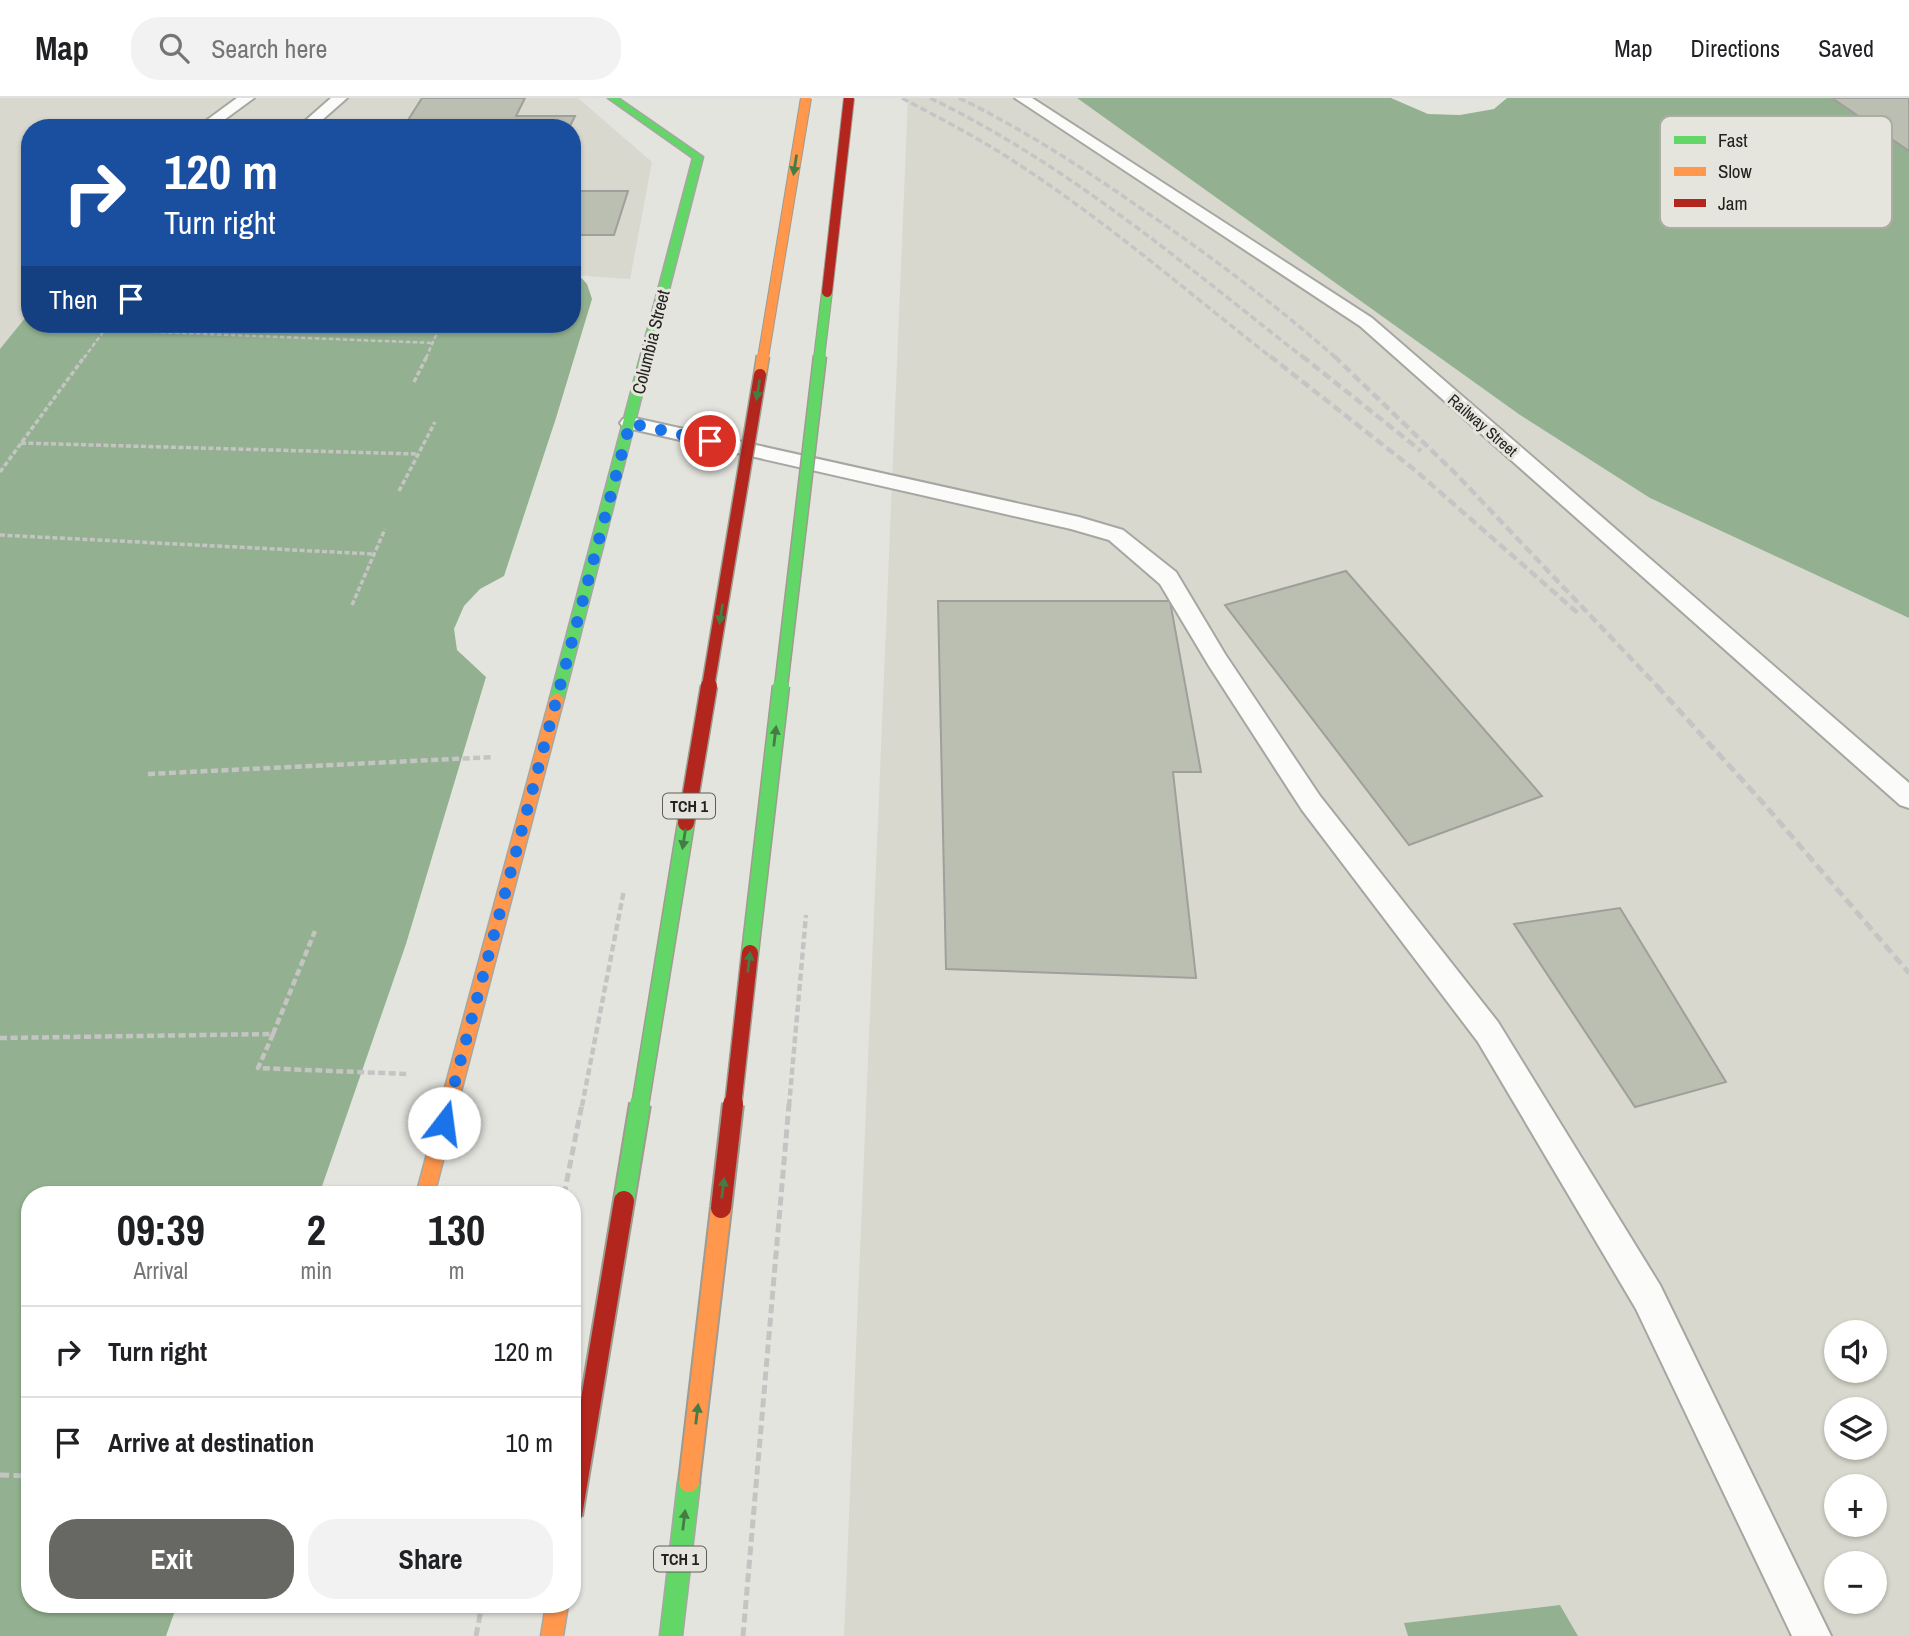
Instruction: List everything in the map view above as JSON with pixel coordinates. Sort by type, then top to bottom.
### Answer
[{"type":"main road","name":"Columbia Street","points":[[427,1186],[698,157],[612,98]]},
{"type":"main road","name":"TCH 1","points":[[581,1460],[806,98]]},
{"type":"main road","name":"TCH 1","points":[[671,1636],[849,98]]},
{"type":"main road","points":[[552,1636],[556,1613]]},
{"type":"lane","points":[[216,119],[247,98]]},
{"type":"lane","points":[[315,119],[340,98]]},
{"type":"lane","name":"Railway Street","points":[[1022,98],[1366,322],[1909,798]]},
{"type":"lane","points":[[630,423],[1072,522],[1116,536],[1168,578],[1217,660],[1311,803],[1488,1032],[1648,1297],[1812,1636]]},
{"type":"path","points":[[0,472],[103,333]]},
{"type":"path","points":[[181,333],[434,343]]},
{"type":"path","points":[[414,382],[438,333]]},
{"type":"path","points":[[399,491],[435,422]]},
{"type":"path","points":[[21,443],[416,454]]},
{"type":"path","points":[[352,605],[385,529]]},
{"type":"path","points":[[0,535],[373,554]]},
{"type":"path","points":[[148,774],[540,755]]},
{"type":"path","points":[[315,931],[258,1068],[457,1076]]},
{"type":"path","points":[[0,1038],[273,1034]]},
{"type":"path","points":[[0,1475],[21,1476]]},
{"type":"path","points":[[476,1636],[480,1613]]},
{"type":"shaded area","points":[[0,98],[578,98],[652,162],[630,279],[581,276],[581,119],[21,119],[23,333],[0,362]]},
{"type":"shaded area","points":[[908,98],[1077,98],[1520,415],[1650,498],[1909,618],[1909,1636],[1578,1636],[1560,1605],[1405,1623],[1408,1636],[844,1636]]},
{"type":"shaded area","points":[[1077,98],[1391,98],[1428,114],[1460,115],[1494,109],[1507,98],[1909,98],[1909,618],[1650,498],[1520,415]]},
{"type":"shaded area","points":[[581,278],[587,284],[592,299],[504,576],[480,589],[464,606],[454,629],[457,650],[486,677],[406,944],[322,1186],[21,1186],[21,1613],[174,1613],[166,1636],[0,1636],[0,349],[21,323],[21,333],[581,333]]},
{"type":"shaded area","points":[[1560,1605],[1578,1636],[1408,1636],[1404,1623]]},
{"type":"building","points":[[422,98],[525,98],[516,116],[575,116],[574,119],[409,119]]},
{"type":"building","points":[[1832,98],[1909,98],[1909,151],[1892,139],[1892,116],[1858,116]]},
{"type":"building","points":[[581,191],[628,191],[614,235],[581,235]]},
{"type":"building","points":[[1346,571],[1542,796],[1409,845],[1225,605]]},
{"type":"building","points":[[938,601],[1170,601],[1201,772],[1173,772],[1196,978],[946,969]]},
{"type":"building","points":[[1620,908],[1726,1082],[1635,1107],[1514,924]]},
{"type":"railway","points":[[902,98],[990,146],[1051,186],[1272,358]]},
{"type":"railway","points":[[930,98],[981,124],[1077,185],[1169,252],[1304,358]]},
{"type":"railway","points":[[959,98],[1031,137],[1123,196],[1243,282],[1336,358]]},
{"type":"railway","points":[[1270,356],[1416,471],[1580,615]]},
{"type":"railway","points":[[1302,356],[1421,451]]},
{"type":"railway","points":[[1334,356],[1457,475],[1658,687]]},
{"type":"railway","points":[[1657,686],[1764,804],[1909,973]]},
{"type":"traffic: fast","points":[[557,698],[698,157],[612,98]]},
{"type":"traffic: fast","points":[[750,953],[827,292]]},
{"type":"traffic: fast","points":[[624,1201],[686,823]]},
{"type":"traffic: fast","points":[[671,1636],[689,1482]]},
{"type":"traffic: slow","points":[[760,375],[806,98]]},
{"type":"traffic: slow","points":[[427,1186],[557,698]]},
{"type":"traffic: slow","points":[[689,1482],[721,1208]]},
{"type":"traffic: slow","points":[[552,1636],[556,1613]]},
{"type":"traffic: jam","points":[[827,292],[849,98]]},
{"type":"traffic: jam","points":[[686,823],[760,375]]},
{"type":"traffic: jam","points":[[721,1208],[750,953]]},
{"type":"traffic: jam","points":[[581,1461],[624,1201]]},
{"type":"route","points":[[444,1123],[630,423],[710,441]]}]
